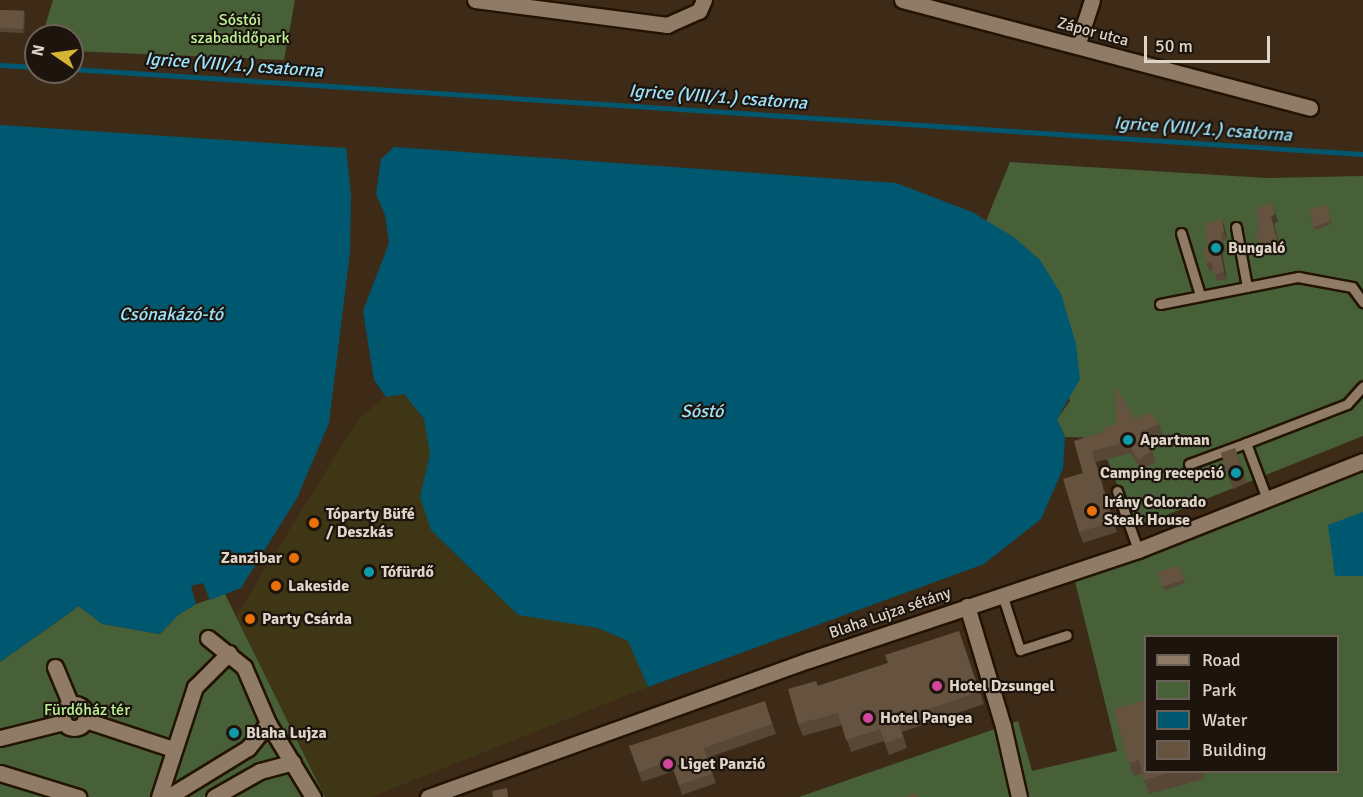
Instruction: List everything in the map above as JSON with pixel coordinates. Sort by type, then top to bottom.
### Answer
[{"type":"street","points":[[475,0],[668,25],[699,11],[705,0]]},
{"type":"street","name":"Zápor utca","points":[[902,0],[1310,108]]},
{"type":"street","points":[[1077,46],[1092,0]]},
{"type":"street","name":"Blaha Lujza sétány","points":[[428,797],[967,606],[1138,550],[1363,461]]},
{"type":"street","points":[[967,606],[1003,726],[1019,797]]},
{"type":"street","points":[[208,638],[244,667],[268,723],[313,797]]},
{"type":"street","points":[[159,797],[195,687],[229,654]]},
{"type":"street","points":[[55,667],[70,705]]},
{"type":"street","points":[[0,738],[64,722],[73,728],[81,726],[85,720],[84,710],[78,705],[70,705]]},
{"type":"street","points":[[64,722],[63,714],[70,705]]},
{"type":"street","points":[[85,720],[173,749]]},
{"type":"street","points":[[168,797],[248,748],[268,723]]},
{"type":"street","points":[[248,748],[249,758],[260,771]]},
{"type":"street","points":[[214,797],[260,771],[293,762]]},
{"type":"street","points":[[0,773],[78,797]]},
{"type":"lane","points":[[1236,227],[1247,287]]},
{"type":"lane","points":[[1181,233],[1200,296]]},
{"type":"lane","points":[[1160,304],[1298,277],[1352,287],[1363,302]]},
{"type":"lane","points":[[1189,464],[1347,404],[1363,386]]},
{"type":"lane","points":[[1246,443],[1267,499]]},
{"type":"lane","points":[[1117,492],[1138,550]]},
{"type":"lane","points":[[1002,594],[1020,650],[1066,635]]},
{"type":"green space","name":"Sóstói szabadidőpark","points":[[53,0],[295,0],[284,60],[84,52],[84,24],[46,24]]},
{"type":"green space","points":[[1010,162],[1266,178],[1363,176],[1363,436],[1134,528],[1099,438],[1065,437],[1057,419],[1070,401],[1015,238],[986,221]]},
{"type":"green space","points":[[1363,469],[1363,797],[799,797],[1018,721],[1032,771],[1117,751],[1074,577]]},
{"type":"green space","name":"Fürdőház tér","points":[[225,594],[325,797],[0,797],[0,662],[79,606],[102,624],[160,634],[178,615],[196,604]]},
{"type":"sand","name":"Tófürdő","points":[[403,394],[424,419],[430,454],[420,497],[518,615],[598,628],[628,641],[648,687],[371,797],[325,797],[236,616],[359,418],[386,397]]},
{"type":"water","name":"Csónakázó-tó","points":[[0,125],[346,148],[351,194],[350,252],[329,423],[297,498],[241,588],[210,600],[203,583],[191,586],[196,604],[178,615],[160,634],[102,624],[79,606],[0,662]]},
{"type":"water","name":"Sóstó","points":[[394,147],[896,183],[972,212],[1015,238],[1040,260],[1061,294],[1076,344],[1080,379],[1057,419],[1065,437],[1063,469],[1041,519],[984,564],[648,687],[628,641],[598,628],[518,615],[431,530],[420,497],[430,454],[424,419],[404,394],[386,397],[374,380],[363,311],[389,243],[385,215],[376,194],[381,159]]},
{"type":"water","points":[[1363,512],[1363,576],[1335,576],[1328,525]]},
{"type":"building","points":[[0,10],[24,11],[23,29],[0,28]]},
{"type":"building","name":"Bungaló","points":[[1272,203],[1275,214],[1271,217],[1278,245],[1268,248],[1267,244],[1260,247],[1255,233],[1259,231],[1256,209]]},
{"type":"building","points":[[1327,204],[1331,220],[1314,227],[1309,211]]},
{"type":"building","name":"Bungaló","points":[[1222,218],[1223,244],[1219,245],[1224,272],[1215,274],[1211,262],[1206,263],[1203,249],[1207,247],[1205,224]]},
{"type":"building","points":[[1115,386],[1135,419],[1152,412],[1159,424],[1139,433],[1152,451],[1138,460],[1127,442],[1092,451],[1113,522],[1079,532],[1063,479],[1083,473],[1074,441],[1104,432],[1102,429],[1116,423]]},
{"type":"building","points":[[1235,448],[1243,473],[1229,477],[1221,453]]},
{"type":"building","points":[[1179,566],[1183,580],[1162,586],[1158,572]]},
{"type":"building","points":[[959,631],[979,692],[897,720],[903,737],[885,743],[880,729],[846,740],[838,713],[798,724],[788,689],[816,681],[818,686],[888,663],[885,655]]},
{"type":"building","points":[[765,701],[772,724],[704,748],[712,774],[679,785],[670,761],[639,772],[629,746]]},
{"type":"building","points":[[1144,701],[1144,773],[1167,773],[1144,780],[1139,760],[1129,763],[1114,709]]},
{"type":"building","points":[[507,788],[508,797],[493,797],[492,791]]},
{"type":"building","points":[[917,793],[918,797],[904,797]]},
{"type":"waterway","name":"Igrice (VIII/1.) csatorna","points":[[0,65],[24,66]]},
{"type":"waterway","name":"Igrice (VIII/1.) csatorna","points":[[84,70],[1363,154]]},
{"type":"place","name":"Bungaló","points":[[1216,248]]},
{"type":"place","name":"Apartman","points":[[1128,440]]},
{"type":"place","name":"Camping recepció","points":[[1236,473]]},
{"type":"place","name":"Irány Colorado Steak House","points":[[1092,511]]},
{"type":"place","name":"Tóparty Büfé / Deszkás","points":[[314,523]]},
{"type":"place","name":"Zanzibar","points":[[294,558]]},
{"type":"place","name":"Tófürdő","points":[[369,572]]},
{"type":"place","name":"Lakeside","points":[[276,586]]},
{"type":"place","name":"Party Csárda","points":[[250,619]]},
{"type":"place","name":"Hotel Dzsungel","points":[[937,686]]},
{"type":"place","name":"Hotel Pangea","points":[[868,718]]},
{"type":"place","name":"Blaha Lujza","points":[[234,733]]},
{"type":"place","name":"Liget Panzió","points":[[668,764]]}]
